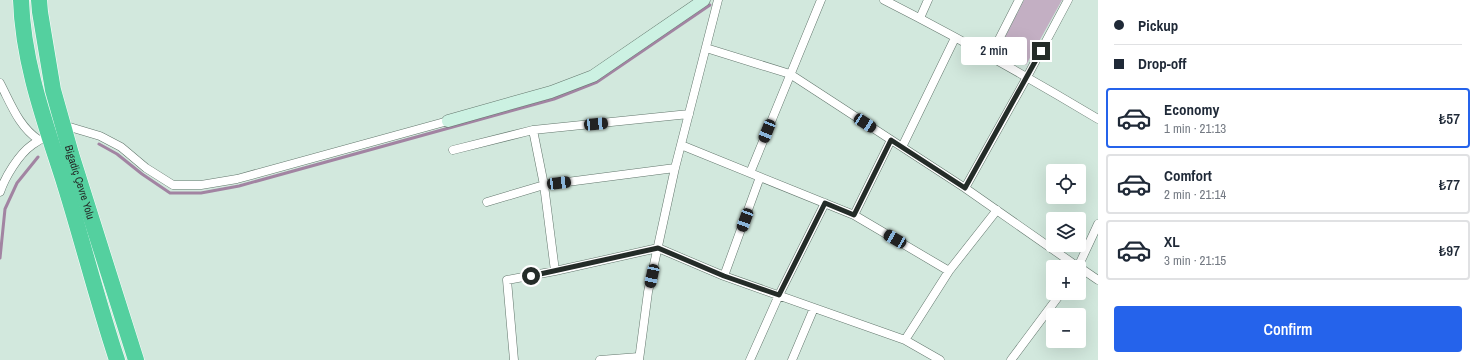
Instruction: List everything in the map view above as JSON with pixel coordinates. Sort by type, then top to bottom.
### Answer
[{"type":"highway","name":"Bigadiç Çevre Yolu","points":[[21,0],[22,24],[40,108],[44,138],[65,185],[117,360]]},
{"type":"highway","name":"Bigadiç Çevre Yolu","points":[[39,0],[53,90],[136,360]]},
{"type":"street","points":[[63,125],[100,136],[121,148],[146,168],[173,185],[201,185],[237,179],[551,92],[593,76],[704,0]]},
{"type":"street","points":[[600,360],[639,358],[648,292],[675,168],[718,0]]},
{"type":"street","points":[[750,173],[821,0]]},
{"type":"street","points":[[884,0],[920,18],[1027,77],[1098,119]]},
{"type":"street","points":[[920,18],[928,0]]},
{"type":"street","points":[[990,57],[1019,0]]},
{"type":"street","points":[[965,188],[1068,0]]},
{"type":"street","points":[[902,148],[955,38]]},
{"type":"street","points":[[706,48],[790,74],[965,188],[1069,260]]},
{"type":"street","points":[[0,83],[21,124],[32,136],[44,138]]},
{"type":"street","points":[[453,150],[533,130],[689,114]]},
{"type":"street","points":[[533,130],[544,185],[555,271]]},
{"type":"street","points":[[0,192],[10,173],[25,151],[44,138]]},
{"type":"street","points":[[854,215],[891,140]]},
{"type":"street","points":[[681,145],[854,215],[949,271]]},
{"type":"street","points":[[487,202],[544,185],[675,168]]},
{"type":"street","points":[[724,276],[760,177]]},
{"type":"street","points":[[750,360],[779,295],[825,203]]},
{"type":"street","points":[[905,340],[949,271],[997,210]]},
{"type":"street","points":[[1082,260],[1098,224]]},
{"type":"street","points":[[514,360],[507,280],[658,248],[724,276],[905,340],[940,360]]},
{"type":"street","points":[[1086,272],[1098,280]]},
{"type":"street","points":[[1011,360],[1056,300]]},
{"type":"street","points":[[792,360],[814,308]]},
{"type":"shaded area","points":[[1024,0],[1062,0],[1026,65],[999,49]]},
{"type":"waterway","points":[[99,144],[117,154],[142,174],[170,193],[201,193],[239,186],[554,99],[597,82],[710,5]]},
{"type":"waterway","points":[[0,258],[5,209],[17,183],[38,157]]},
{"type":"route","points":[[531,276],[658,248],[724,276],[779,295],[825,203],[854,215],[891,140],[965,188],[1041,51]]}]
